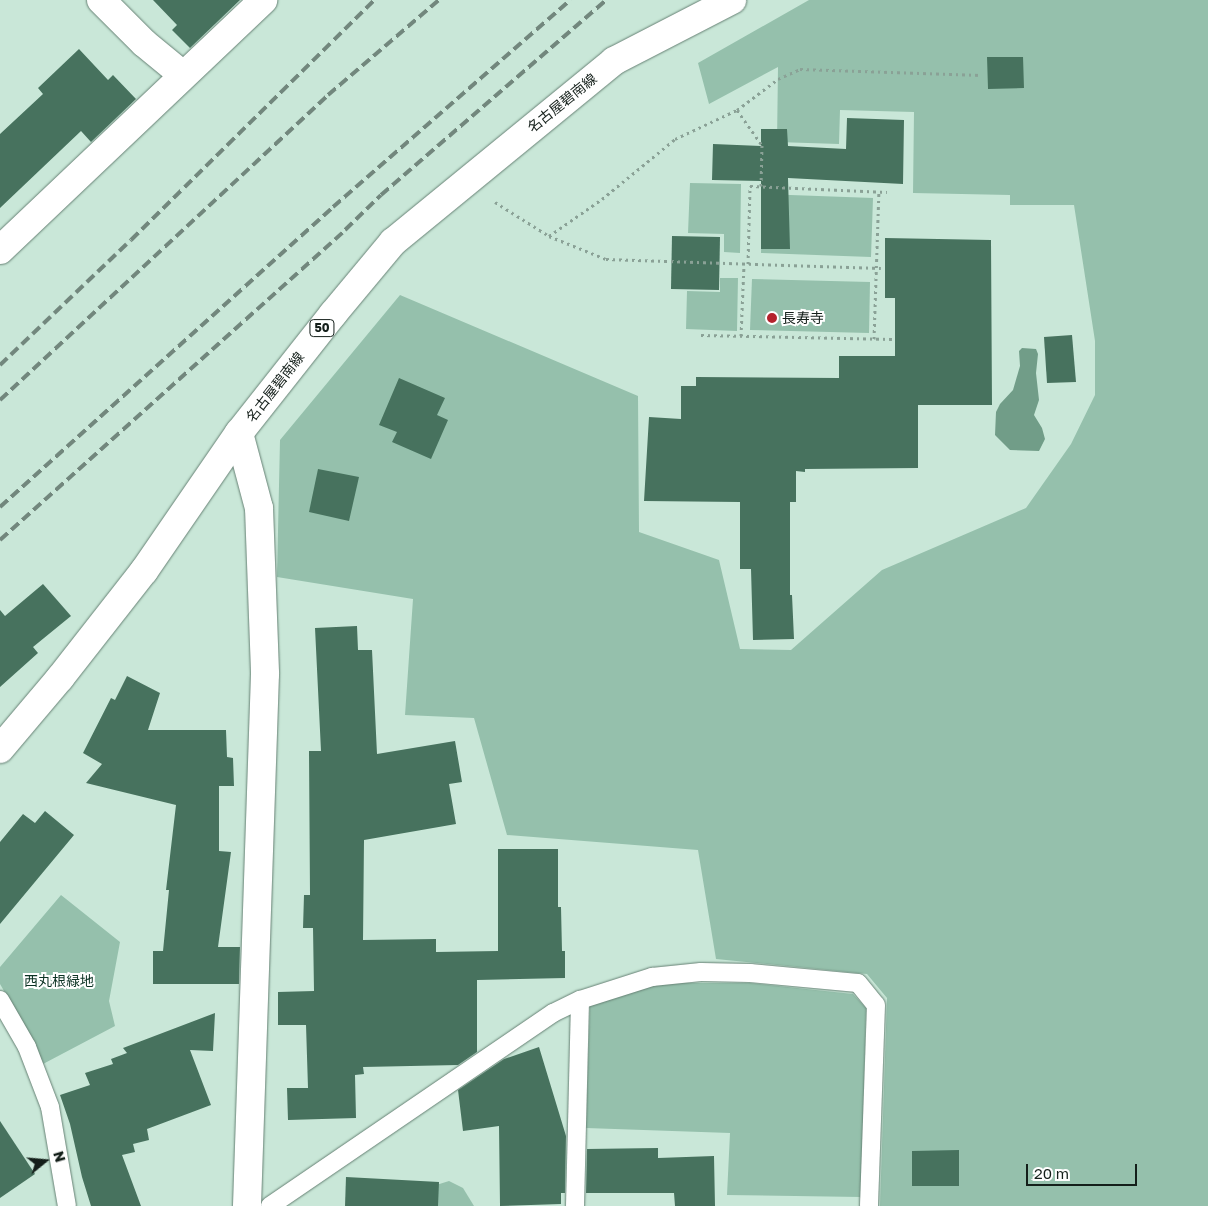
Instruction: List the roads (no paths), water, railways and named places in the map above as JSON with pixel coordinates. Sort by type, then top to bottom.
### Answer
[{"type":"street","points":[[101,0],[144,43],[184,75]]},
{"type":"street","points":[[0,250],[263,0]]},
{"type":"street","name":"名古屋碧南線","points":[[0,749],[60,678],[144,571],[239,433],[333,314],[393,242],[471,176],[614,61],[732,0]]},
{"type":"street","points":[[239,433],[259,508],[265,674],[247,1206]]},
{"type":"lane","points":[[270,1206],[553,1013],[580,1000],[652,977],[701,972],[750,973],[858,983],[876,1004],[869,1206]]},
{"type":"lane","points":[[0,1000],[26,1047],[50,1107],[67,1206]]},
{"type":"lane","points":[[575,1206],[580,1000]]},
{"type":"railway","points":[[0,365],[131,240],[374,0]]},
{"type":"railway","points":[[0,400],[328,95],[439,0]]},
{"type":"railway","points":[[0,507],[333,207],[570,0]]},
{"type":"railway","points":[[0,540],[345,230],[381,195],[606,0]]},
{"type":"place","name":"長寿寺","points":[[772,318]]},
{"type":"park label","name":"西丸根緑地","points":[[59,981]]}]
